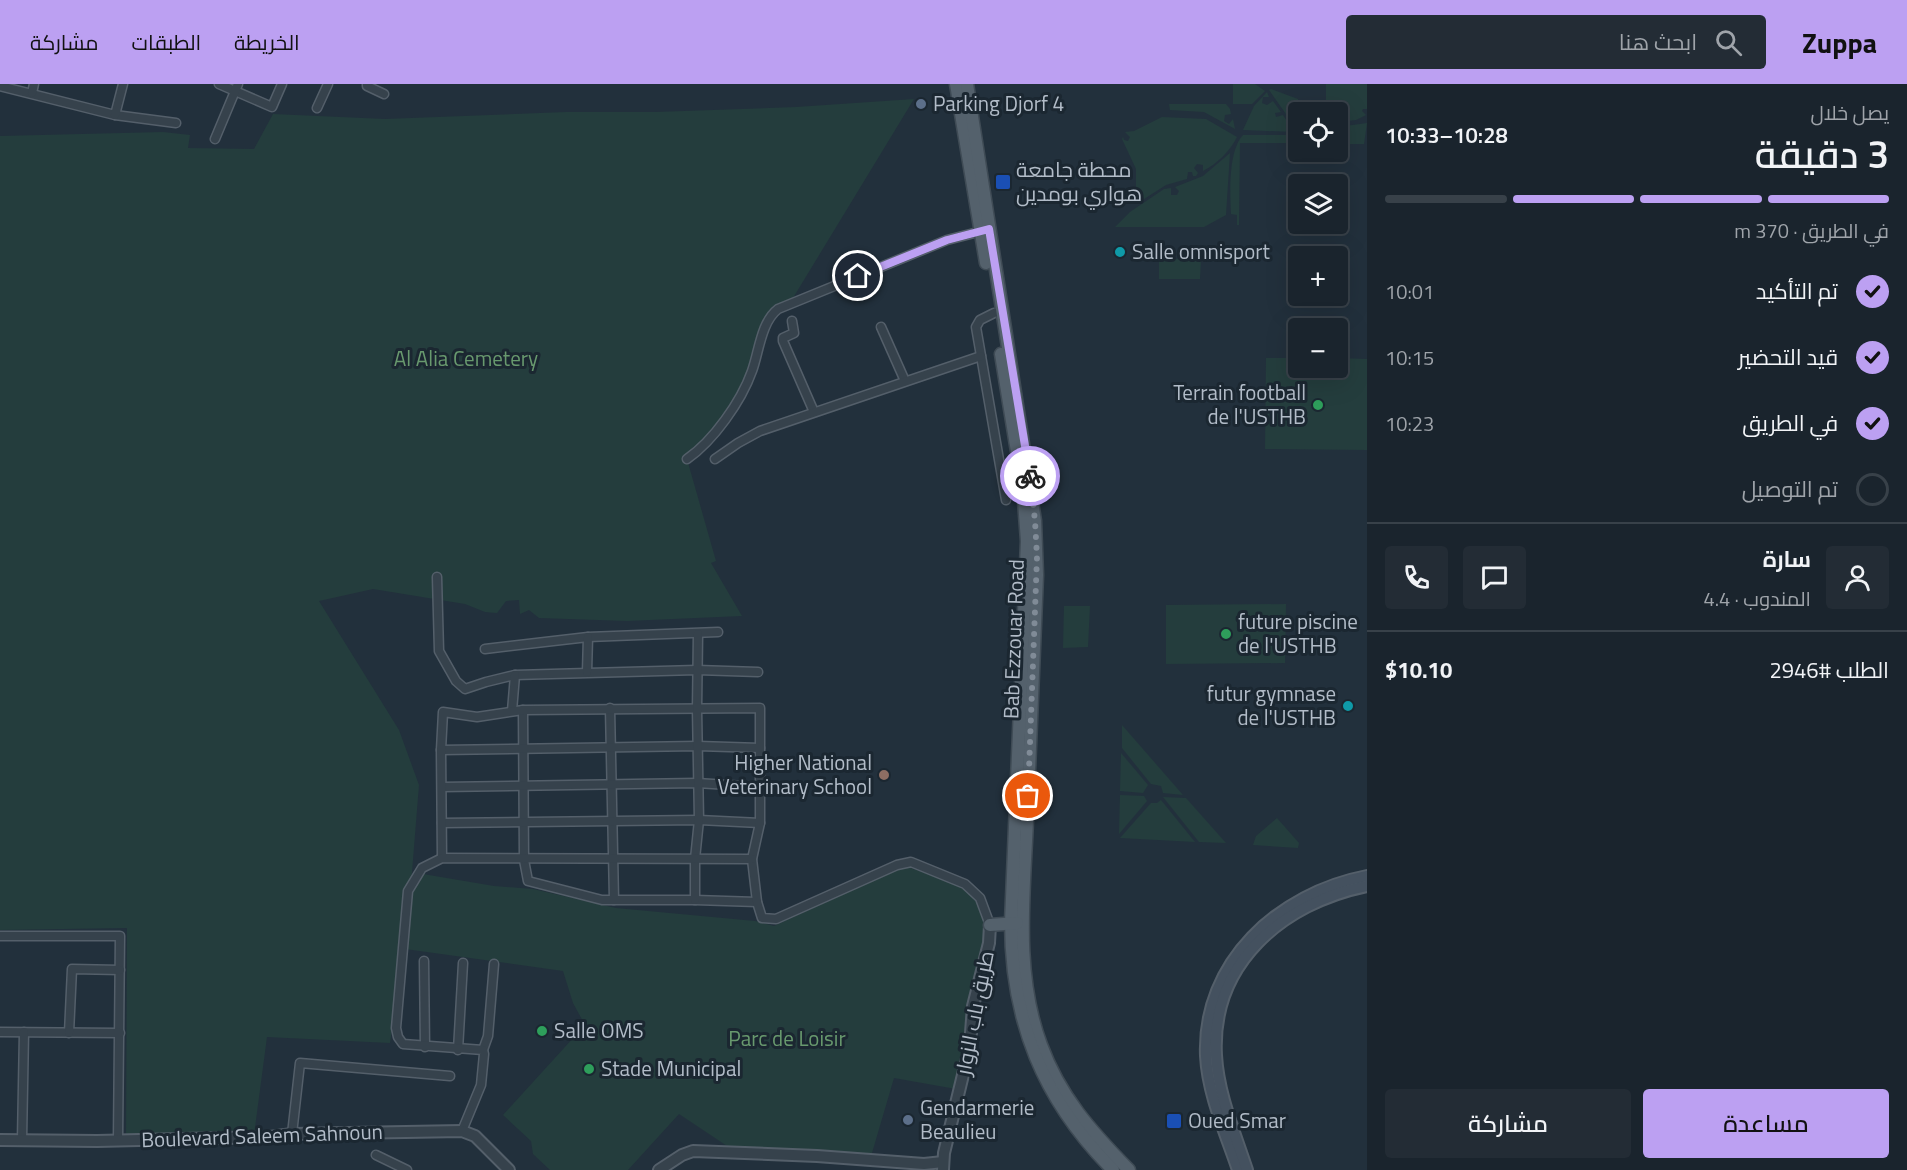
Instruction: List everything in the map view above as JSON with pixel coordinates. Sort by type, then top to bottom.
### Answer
[{"type":"main road","name":"Bab Ezzouar Road","points":[[956,84],[976,170]]},
{"type":"main road","name":"Bab Ezzouar Road","points":[[967,84],[985,230],[1031,485],[1036,539],[1023,929],[1026,987],[1041,1045],[1067,1098],[1104,1153]]},
{"type":"main road","name":"Bab Ezzouar Road","points":[[985,230],[994,313],[1023,488],[1027,541],[1011,922],[1016,993],[1032,1050],[1058,1104],[1118,1167]]},
{"type":"main road","points":[[1238,1170],[1208,1071],[1208,1029],[1219,983],[1243,945],[1275,915],[1315,893],[1367,876]]},
{"type":"main road","points":[[1247,1170],[1217,1071],[1215,1039],[1228,987],[1248,952],[1280,922],[1319,901],[1367,886]]},
{"type":"main road","points":[[1011,922],[1023,929],[1011,936],[990,929],[1011,922]]},
{"type":"street","points":[[115,115],[123,84]]},
{"type":"street","points":[[219,84],[236,88],[272,106],[282,84]]},
{"type":"street","points":[[317,108],[328,84]]},
{"type":"street","points":[[367,84],[366,86],[384,94]]},
{"type":"street","points":[[0,86],[33,89],[115,115],[176,123]]},
{"type":"street","points":[[215,139],[236,88]]},
{"type":"street","points":[[687,459],[710,441],[739,397],[751,374],[769,318],[778,309],[947,240],[985,230]]},
{"type":"street","points":[[994,313],[977,323],[1006,500]]},
{"type":"street","points":[[792,321],[794,333],[783,338],[783,341],[814,412]]},
{"type":"street","points":[[880,327],[904,381]]},
{"type":"street","points":[[715,459],[760,431],[981,356]]},
{"type":"street","points":[[437,577],[439,651],[456,681],[465,689],[486,681],[515,675],[697,670],[758,672]]},
{"type":"street","points":[[486,649],[588,637],[718,632]]},
{"type":"street","points":[[695,900],[695,859],[699,820],[697,783],[698,633]]},
{"type":"street","points":[[587,672],[588,637]]},
{"type":"street","points":[[512,711],[515,675]]},
{"type":"street","points":[[610,708],[614,900]]},
{"type":"street","points":[[442,858],[443,712],[477,717],[523,710],[760,708],[760,823],[752,859],[757,902],[762,918],[776,919],[897,865],[910,862],[965,884],[971,889],[984,905],[990,929]]},
{"type":"street","points":[[523,710],[524,860],[528,881],[602,900],[757,902]]},
{"type":"street","points":[[441,750],[698,746],[760,748]]},
{"type":"street","points":[[442,787],[697,783],[760,786]]},
{"type":"street","points":[[442,823],[699,820],[760,823]]},
{"type":"street","points":[[483,1050],[458,1050],[403,1044],[398,1037],[396,1028],[398,990],[408,891],[422,868],[442,858],[752,859]]},
{"type":"street","name":"طريق باب الزوار","points":[[943,1166],[970,1046],[973,1002],[990,929]]},
{"type":"street","points":[[0,936],[120,936],[118,1140]]},
{"type":"street","points":[[424,961],[425,1047]]},
{"type":"street","points":[[458,1050],[463,963]]},
{"type":"street","points":[[494,964],[488,1035],[483,1050],[481,1086],[462,1131],[475,1137],[509,1170]]},
{"type":"street","points":[[69,1033],[72,969],[120,970]]},
{"type":"street","points":[[0,1032],[120,1033]]},
{"type":"street","points":[[22,1140],[24,1032]]},
{"type":"street","points":[[292,1134],[300,1063],[450,1076]]},
{"type":"street","name":"Boulevard Saleem Sahnoun","points":[[0,1140],[118,1140],[462,1131]]},
{"type":"street","points":[[659,1170],[682,1155],[693,1151],[817,1156],[943,1166]]},
{"type":"street","points":[[376,1155],[407,1170]]},
{"type":"green space","points":[[1233,84],[1255,84],[1265,91],[1252,104],[1233,104]]},
{"type":"green space","points":[[1326,84],[1367,84],[1367,109],[1362,111],[1366,115],[1356,120],[1348,121],[1348,102],[1326,102]]},
{"type":"green space","points":[[1269,90],[1298,99],[1298,102],[1288,102],[1288,117]]},
{"type":"green space","points":[[1267,92],[1269,97],[1263,97],[1262,103],[1267,105],[1273,101],[1281,112],[1275,113],[1276,117],[1283,115],[1288,123],[1288,132],[1243,130],[1254,106]]},
{"type":"green space","name":"Al Alia Cemetery","points":[[914,99],[793,298],[776,307],[747,380],[714,432],[687,459],[716,561],[711,563],[742,616],[627,621],[539,618],[529,610],[520,614],[519,600],[506,601],[497,613],[485,612],[465,604],[373,589],[319,601],[399,730],[419,785],[408,922],[390,1043],[267,1037],[254,1135],[126,1136],[127,928],[0,930],[0,136],[163,132],[190,135],[188,148],[254,149],[273,114],[385,119],[796,107]]},
{"type":"green space","points":[[1169,104],[1226,104],[1231,114],[1225,115],[1224,121],[1229,124],[1233,119],[1235,129],[1204,112],[1170,110]]},
{"type":"green space","points":[[1162,117],[1206,119],[1237,137],[1227,152],[1208,168],[1203,171],[1203,165],[1197,164],[1194,168],[1198,173],[1196,176],[1188,172],[1187,179],[1166,185],[1144,199],[1136,187],[1136,169],[1122,139],[1123,137],[1128,141],[1130,137],[1125,132],[1134,131]]},
{"type":"green space","points":[[1367,123],[1364,144],[1348,144],[1348,126]]},
{"type":"green space","points":[[1243,135],[1288,135],[1288,143],[1240,143],[1239,225],[1237,225],[1237,215],[1231,214],[1230,195],[1232,162],[1238,142]]},
{"type":"green space","points":[[1230,153],[1226,215],[1204,227],[1115,227],[1130,212],[1164,189],[1171,188],[1171,195],[1177,195],[1179,191],[1175,187],[1203,176]]},
{"type":"green space","points":[[1159,259],[1201,259],[1200,279],[1159,279]]},
{"type":"green space","name":"Terrain football de l'USTHB","points":[[1266,358],[1288,358],[1288,378],[1348,378],[1348,358],[1367,359],[1367,450],[1265,449]]},
{"type":"green space","name":"future piscine de l'USTHB","points":[[1286,604],[1285,663],[1166,664],[1166,605]]},
{"type":"green space","points":[[1064,606],[1090,606],[1088,647],[1063,648]]},
{"type":"green space","points":[[1122,725],[1183,795],[1163,793],[1161,786],[1151,784],[1122,748]]},
{"type":"green space","points":[[1121,753],[1148,785],[1143,793],[1120,791]]},
{"type":"green space","points":[[1120,795],[1144,796],[1147,801],[1119,834]]},
{"type":"green space","points":[[1163,797],[1186,798],[1226,843],[1199,842]]},
{"type":"green space","points":[[1161,800],[1195,842],[1120,838],[1151,803]]},
{"type":"green space","points":[[1277,818],[1299,843],[1298,848],[1253,845],[1256,836]]},
{"type":"green space","name":"Parc de Loisir","points":[[905,866],[962,886],[977,896],[988,924],[967,1015],[973,1024],[956,1089],[894,1078],[872,1153],[736,1152],[679,1114],[628,1170],[550,1170],[533,1154],[531,1141],[503,1115],[585,1025],[573,1003],[563,971],[405,949],[413,889],[423,874],[494,886],[533,889],[616,908],[755,921],[774,926]]},
{"type":"way so far","points":[[1028,796],[1037,557],[1030,476]]},
{"type":"place","name":"Parking Djorf 4","points":[[921,104]]},
{"type":"place","name":"محطة جامعة هواري بومدين","points":[[1003,182]]},
{"type":"place","name":"Salle omnisport","points":[[1120,252]]},
{"type":"place","name":"Terrain football de l'USTHB","points":[[1318,405]]},
{"type":"place","name":"future piscine de l'USTHB","points":[[1226,634]]},
{"type":"place","name":"futur gymnase de l'USTHB","points":[[1348,706]]},
{"type":"place","name":"Higher National Veterinary School","points":[[884,775]]},
{"type":"place","name":"Salle OMS","points":[[542,1031]]},
{"type":"place","name":"Stade Municipal","points":[[589,1069]]},
{"type":"place","name":"Gendarmerie Beaulieu","points":[[908,1120]]},
{"type":"place","name":"Oued Smar","points":[[1174,1121]]},
{"type":"route","points":[[858,276],[947,240],[989,229],[1030,476]]}]
